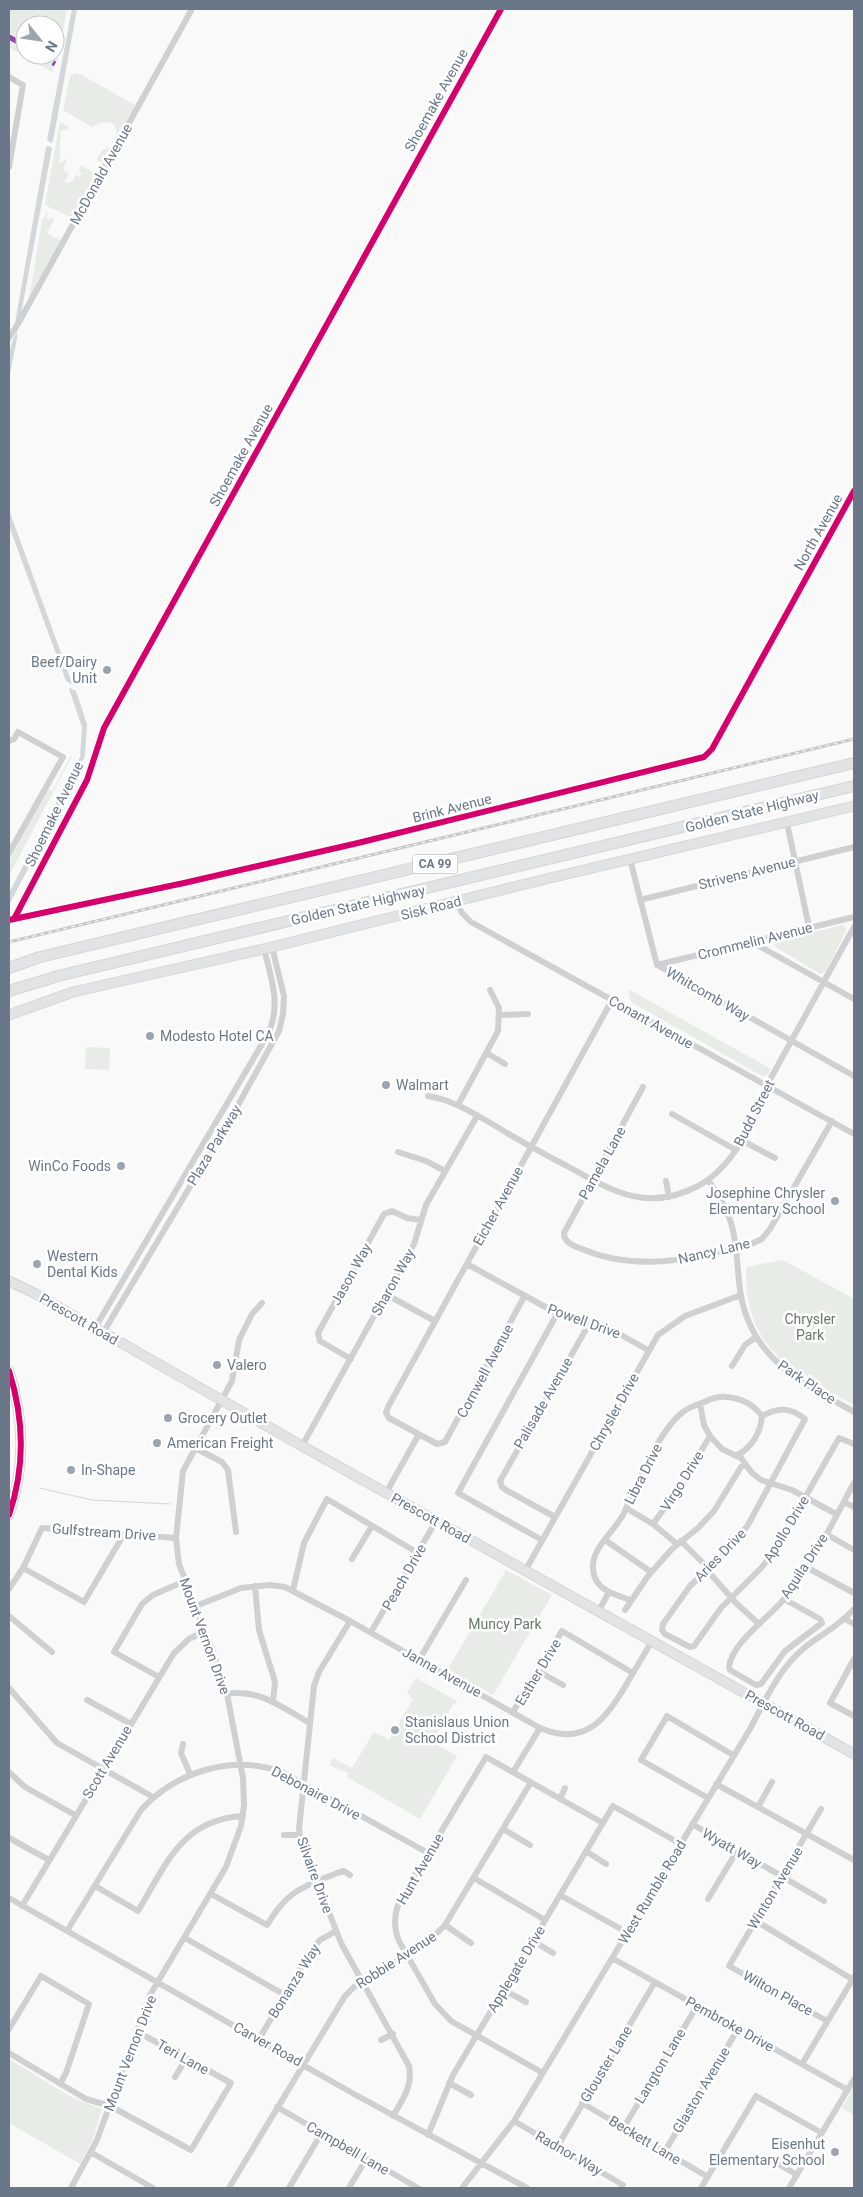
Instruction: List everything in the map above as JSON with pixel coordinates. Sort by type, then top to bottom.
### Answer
[{"type":"highway","name":"Golden State Highway","points":[[9,968],[40,957],[854,763]]},
{"type":"highway","name":"Golden State Highway","points":[[9,991],[58,976],[854,786]]},
{"type":"highway","points":[[9,996],[58,976]]},
{"type":"main road","name":"Sisk Road","points":[[9,1015],[73,992],[268,948],[854,806]]},
{"type":"main road","name":"Prescott Road","points":[[9,1281],[854,1754]]},
{"type":"main road","points":[[9,1371],[18,1404],[21,1445],[18,1478],[9,1514]]},
{"type":"street","name":"McDonald Avenue","points":[[9,338],[192,9]]},
{"type":"street","name":"Shoemake Avenue","points":[[12,919],[87,780],[104,728],[501,9]]},
{"type":"street","points":[[9,77],[24,85],[9,167]]},
{"type":"street","name":"North Avenue","points":[[803,584],[854,492]]},
{"type":"street","name":"Brink Avenue","points":[[12,919],[184,883],[358,843],[699,760],[706,756],[712,748],[803,584]]},
{"type":"street","points":[[9,741],[14,739],[18,732],[63,757],[9,853]]},
{"type":"street","points":[[787,823],[809,927]]},
{"type":"street","name":"Strivens Avenue","points":[[640,900],[854,847]]},
{"type":"street","name":"Whitcomb Way","points":[[630,859],[657,965],[854,1076]]},
{"type":"street","name":"Conant Avenue","points":[[456,901],[462,913],[471,922],[854,1134]]},
{"type":"street","name":"Crommelin Avenue","points":[[657,965],[854,917]]},
{"type":"street","name":"Budd Street","points":[[428,1096],[458,1105],[531,1148],[610,1190],[648,1199],[669,1197],[690,1190],[708,1180],[723,1167],[736,1150],[761,1106],[768,1085],[854,927]]},
{"type":"street","points":[[752,942],[854,999]]},
{"type":"street","name":"Plaza Parkway","points":[[99,1330],[269,1032],[276,1005],[268,948]]},
{"type":"street","points":[[458,1105],[498,1031],[500,1014],[497,1002],[490,990]]},
{"type":"street","name":"Eicher Avenue","points":[[419,1434],[393,1421],[386,1413],[388,1406],[612,1000]]},
{"type":"street","points":[[500,1014],[528,1014]]},
{"type":"street","points":[[487,1053],[505,1064]]},
{"type":"street","name":"Pamela Lane","points":[[564,1239],[564,1233],[644,1087]]},
{"type":"street","points":[[672,1114],[736,1150]]},
{"type":"street","name":"Sharon Way","points":[[302,1446],[387,1295],[414,1244],[426,1205],[477,1116]]},
{"type":"street","name":"Nancy Lane","points":[[564,1239],[581,1249],[604,1257],[643,1263],[673,1260],[738,1248],[756,1242],[770,1229],[832,1122]]},
{"type":"street","points":[[742,1140],[775,1158]]},
{"type":"street","points":[[398,1152],[426,1161],[445,1171]]},
{"type":"street","name":"Park Place","points":[[708,1180],[728,1213],[738,1248],[741,1295],[747,1318],[756,1337],[770,1356],[784,1370],[809,1387],[854,1412]]},
{"type":"street","points":[[666,1181],[669,1197]]},
{"type":"street","name":"Jason Way","points":[[351,1359],[324,1344],[318,1338],[318,1333],[384,1214],[388,1212],[421,1220]]},
{"type":"street","name":"Powell Drive","points":[[466,1264],[557,1314],[575,1321],[605,1326],[648,1350]]},
{"type":"street","points":[[387,1295],[435,1321]]},
{"type":"street","name":"Chrysler Drive","points":[[525,1571],[658,1335],[677,1320],[693,1312],[741,1295]]},
{"type":"street","name":"Cornwell Avenue","points":[[419,1434],[437,1444],[443,1444],[448,1439],[524,1297]]},
{"type":"street","name":"Mount Vernon Drive","points":[[71,2188],[92,2153],[136,2031],[158,1982],[232,1855],[242,1826],[244,1790],[227,1694],[178,1557],[176,1538],[181,1480],[186,1464],[222,1401],[234,1374],[239,1340],[252,1314],[262,1303]]},
{"type":"street","points":[[542,1540],[458,1494],[557,1314]]},
{"type":"street","name":"Palisade Avenue","points":[[555,1517],[506,1490],[500,1483],[501,1478],[585,1331],[587,1323]]},
{"type":"street","points":[[732,1366],[745,1344],[756,1337]]},
{"type":"street","name":"Libra Drive","points":[[631,1600],[601,1587],[595,1579],[593,1565],[605,1540],[626,1508],[664,1434],[683,1412],[715,1398],[731,1397],[745,1401],[762,1416]]},
{"type":"street","points":[[700,1404],[704,1425],[710,1436],[722,1449],[741,1458],[761,1480],[772,1483],[836,1514]]},
{"type":"street","name":"Aries Drive","points":[[692,1647],[665,1634],[662,1627],[683,1594],[739,1539],[772,1483],[805,1419],[794,1411],[784,1408],[775,1409],[762,1416]]},
{"type":"street","points":[[737,1456],[751,1444],[760,1427],[762,1416]]},
{"type":"street","points":[[386,1493],[419,1434]]},
{"type":"street","name":"Virgo Drive","points":[[653,1524],[681,1485],[710,1436]]},
{"type":"street","name":"Apollo Drive","points":[[692,1647],[713,1617],[762,1568],[775,1550],[839,1438],[854,1444]]},
{"type":"street","points":[[195,1448],[222,1462],[228,1470],[236,1532]]},
{"type":"street","points":[[625,1610],[652,1572],[679,1542],[698,1528],[714,1511],[741,1467],[745,1464]]},
{"type":"street","name":"Aquila Drive","points":[[784,1599],[822,1623],[785,1651],[758,1685],[733,1672],[729,1667],[738,1649],[784,1599],[806,1567],[854,1483]]},
{"type":"street","points":[[293,1590],[304,1542],[327,1500],[418,1553]]},
{"type":"street","points":[[844,1502],[854,1508]]},
{"type":"street","points":[[626,1508],[679,1542],[759,1624]]},
{"type":"street","name":"Peach Drive","points":[[371,1632],[436,1521]]},
{"type":"street","points":[[352,1559],[372,1526]]},
{"type":"street","name":"Gulfstream Drive","points":[[9,1589],[23,1568],[42,1528],[176,1538]]},
{"type":"street","points":[[23,1568],[84,1602],[124,1534]]},
{"type":"street","points":[[826,1534],[854,1550]]},
{"type":"street","points":[[605,1540],[652,1572]]},
{"type":"street","points":[[806,1567],[854,1593]]},
{"type":"street","points":[[419,1660],[466,1580]]},
{"type":"street","points":[[159,1677],[114,1652],[142,1604],[153,1596],[186,1581]]},
{"type":"street","points":[[255,1586],[259,1630],[274,1682],[273,1702]]},
{"type":"street","name":"Janna Avenue","points":[[196,1606],[241,1588],[278,1586],[293,1590],[540,1728],[556,1733],[571,1734],[594,1727],[610,1712],[652,1641]]},
{"type":"street","points":[[598,1612],[609,1592]]},
{"type":"street","name":"West Rumble Road","points":[[462,2188],[514,2121],[628,1933],[780,1674],[793,1659],[845,1619],[854,1609]]},
{"type":"street","points":[[9,1616],[52,1652]]},
{"type":"street","points":[[845,1619],[854,1624]]},
{"type":"street","name":"Silvaire Drive","points":[[350,1621],[316,1679],[299,1835],[336,1931],[407,2059],[411,2078],[409,2089],[393,2116]]},
{"type":"street","name":"Scott Avenue","points":[[22,1906],[178,1647],[205,1631]]},
{"type":"street","name":"Esther Drive","points":[[513,1712],[562,1632],[634,1673]]},
{"type":"street","points":[[854,1659],[830,1703],[854,1716]]},
{"type":"street","points":[[538,1671],[563,1685]]},
{"type":"street","points":[[9,1688],[57,1743],[153,1797]]},
{"type":"street","points":[[227,1694],[251,1693],[273,1702],[310,1723]]},
{"type":"street","points":[[88,1700],[131,1724]]},
{"type":"street","points":[[708,1798],[641,1760],[667,1716],[733,1755]]},
{"type":"street","points":[[540,1728],[513,1772],[603,1823]]},
{"type":"street","points":[[183,1744],[181,1754],[190,1774]]},
{"type":"street","name":"Hunt Avenue","points":[[513,1772],[486,1757],[400,1900],[395,1914],[397,1935],[439,2010],[451,2021],[543,2073]]},
{"type":"street","name":"Debonaire Drive","points":[[67,1931],[133,1820],[153,1797],[170,1784],[190,1774],[209,1769],[240,1765],[272,1768],[428,1853]]},
{"type":"street","points":[[9,1772],[25,1787],[76,1815]]},
{"type":"street","name":"Robbie Avenue","points":[[229,2188],[345,1996],[428,1942],[445,1925],[531,1782]]},
{"type":"street","points":[[758,1807],[772,1782]]},
{"type":"street","points":[[716,1784],[854,1860]]},
{"type":"street","points":[[560,1799],[565,1788]]},
{"type":"street","name":"Applegate Drive","points":[[428,2135],[449,2083],[613,1806],[680,1844]]},
{"type":"street","name":"Winton Avenue","points":[[729,1966],[821,1809]]},
{"type":"street","points":[[95,1886],[138,1911],[177,1848],[187,1836],[211,1822],[243,1816]]},
{"type":"street","name":"Wyatt Way","points":[[692,1824],[824,1901]]},
{"type":"street","points":[[503,1828],[530,1845]]},
{"type":"street","points":[[284,1835],[299,1835]]},
{"type":"street","points":[[9,1838],[49,1860]]},
{"type":"street","points":[[586,1851],[606,1864]]},
{"type":"street","points":[[708,1898],[737,1851]]},
{"type":"street","points":[[211,1894],[267,1925],[286,1897],[316,1881],[340,1872],[350,1875]]},
{"type":"street","points":[[474,1878],[545,1920]]},
{"type":"street","points":[[560,1895],[628,1933]]},
{"type":"street","name":"Carver Road","points":[[9,1898],[393,2116],[527,2188]]},
{"type":"street","points":[[756,1921],[853,1978],[802,2064]]},
{"type":"street","points":[[445,1925],[471,1943]]},
{"type":"street","name":"Bonanza Way","points":[[259,2039],[316,1945],[336,1931]]},
{"type":"street","points":[[185,1938],[285,1995]]},
{"type":"street","points":[[533,1941],[553,1953]]},
{"type":"street","name":"Pembroke Drive","points":[[612,1958],[848,2090]]},
{"type":"street","name":"Wilton Place","points":[[729,1966],[827,2021]]},
{"type":"street","points":[[9,2029],[41,1976],[89,2004],[66,2072],[60,2084]]},
{"type":"street","name":"Glouster Lane","points":[[557,2146],[655,1982]]},
{"type":"street","points":[[504,1990],[526,2002]]},
{"type":"street","name":"Langton Lane","points":[[624,2127],[697,2006]]},
{"type":"street","name":"Glaston Avenue","points":[[665,2151],[738,2029]]},
{"type":"street","name":"Teri Lane","points":[[110,2106],[192,2150],[231,2083],[136,2031]]},
{"type":"street","points":[[381,2040],[393,2034]]},
{"type":"street","points":[[9,2053],[86,2099],[110,2106]]},
{"type":"street","points":[[175,2077],[186,2059]]},
{"type":"street","points":[[789,2188],[854,2080]]},
{"type":"street","points":[[449,2083],[471,2095]]},
{"type":"street","points":[[701,2188],[756,2096],[822,2133]]},
{"type":"street","name":"Beckett Lane","points":[[582,2103],[708,2177]]},
{"type":"street","name":"Campbell Lane","points":[[277,2107],[418,2188]]},
{"type":"street","name":"Radnor Way","points":[[514,2121],[622,2186]]},
{"type":"street","points":[[289,2188],[321,2134]]},
{"type":"street","points":[[92,2153],[153,2188]]},
{"type":"street","points":[[349,2188],[366,2159]]},
{"type":"street","points":[[777,2163],[797,2175]]},
{"type":"green space","points":[[9,9],[67,9],[65,20],[65,15],[15,15],[15,50],[9,47]]},
{"type":"green space","points":[[40,65],[55,65],[52,72]]},
{"type":"green space","points":[[75,73],[82,75],[135,105],[113,145],[116,134],[114,125],[106,122],[92,127],[63,110],[70,76]]},
{"type":"green space","points":[[60,122],[69,127],[67,130],[61,130],[60,134],[59,164],[68,158],[63,169],[69,174],[64,183],[72,182],[76,175],[80,177],[82,173],[79,172],[80,165],[96,174],[96,179],[74,219],[45,205]]},
{"type":"green space","points":[[112,147],[103,163],[97,160],[102,150]]},
{"type":"green space","points":[[47,212],[49,212],[46,217],[50,220],[52,217],[54,219],[47,233],[62,241],[29,300],[42,220]]},
{"type":"green space","points":[[71,755],[9,876],[9,858],[48,789],[52,791]]},
{"type":"green space","points":[[842,925],[847,929],[826,971],[820,974],[774,946],[776,942]]},
{"type":"green space","points":[[628,989],[771,1069],[767,1075],[762,1076],[631,1002]]},
{"type":"green space","points":[[86,1047],[110,1048],[109,1070],[85,1069]]},
{"type":"green space","name":"Chrysler Park","points":[[783,1260],[854,1299],[854,1405],[802,1376],[787,1364],[773,1351],[753,1319],[746,1287],[746,1267]]},
{"type":"green space","name":"Muncy Park","points":[[506,1570],[552,1595],[493,1695],[448,1669]]},
{"type":"green space","points":[[416,1678],[457,1701],[455,1705],[453,1704],[432,1742],[457,1756],[420,1819],[347,1777],[348,1773],[329,1765],[333,1758],[352,1768],[374,1732],[389,1740],[413,1699],[407,1693]]},
{"type":"green space","points":[[9,2059],[73,2098],[102,2109],[93,2138],[80,2164],[9,2123]]},
{"type":"green space","points":[[854,2087],[854,2115],[842,2108]]},
{"type":"shaded area","points":[[72,9],[77,9],[53,141],[51,143],[47,140],[61,65],[65,65],[65,46]]},
{"type":"shaded area","points":[[46,147],[52,148],[21,314],[15,323]]},
{"type":"shaded area","points":[[17,331],[17,338],[9,379],[11,349]]},
{"type":"shaded area","points":[[9,510],[71,684],[66,681],[9,526]]},
{"type":"shaded area","points":[[70,688],[76,691],[87,724],[85,756],[68,793],[9,905],[9,893],[80,757],[82,727]]},
{"type":"waterway","points":[[39,1488],[92,1500],[170,1504]]},
{"type":"railway","points":[[9,942],[854,739]]},
{"type":"marked path","points":[[9,37],[15,40]]},
{"type":"cycle path","points":[[14,919],[87,780],[104,728],[501,9]]},
{"type":"cycle path","points":[[9,920],[184,883],[358,843],[704,757],[712,749],[854,491]]},
{"type":"cycle path","points":[[9,1371],[18,1407],[21,1443],[18,1479],[9,1515]]},
{"type":"place","name":"Beef/Dairy Unit","points":[[107,670]]},
{"type":"place","name":"Modesto Hotel CA","points":[[150,1036]]},
{"type":"place","name":"Walmart","points":[[386,1085]]},
{"type":"place","name":"WinCo Foods","points":[[121,1166]]},
{"type":"place","name":"Josephine Chrysler Elementary School","points":[[835,1201]]},
{"type":"place","name":"Western Dental Kids","points":[[37,1264]]},
{"type":"place","name":"Valero","points":[[217,1365]]},
{"type":"place","name":"Grocery Outlet","points":[[168,1418]]},
{"type":"place","name":"American Freight","points":[[157,1443]]},
{"type":"place","name":"In-Shape","points":[[71,1470]]},
{"type":"place","name":"Stanislaus Union School District","points":[[395,1730]]},
{"type":"place","name":"Eisenhut Elementary School","points":[[835,2152]]}]
